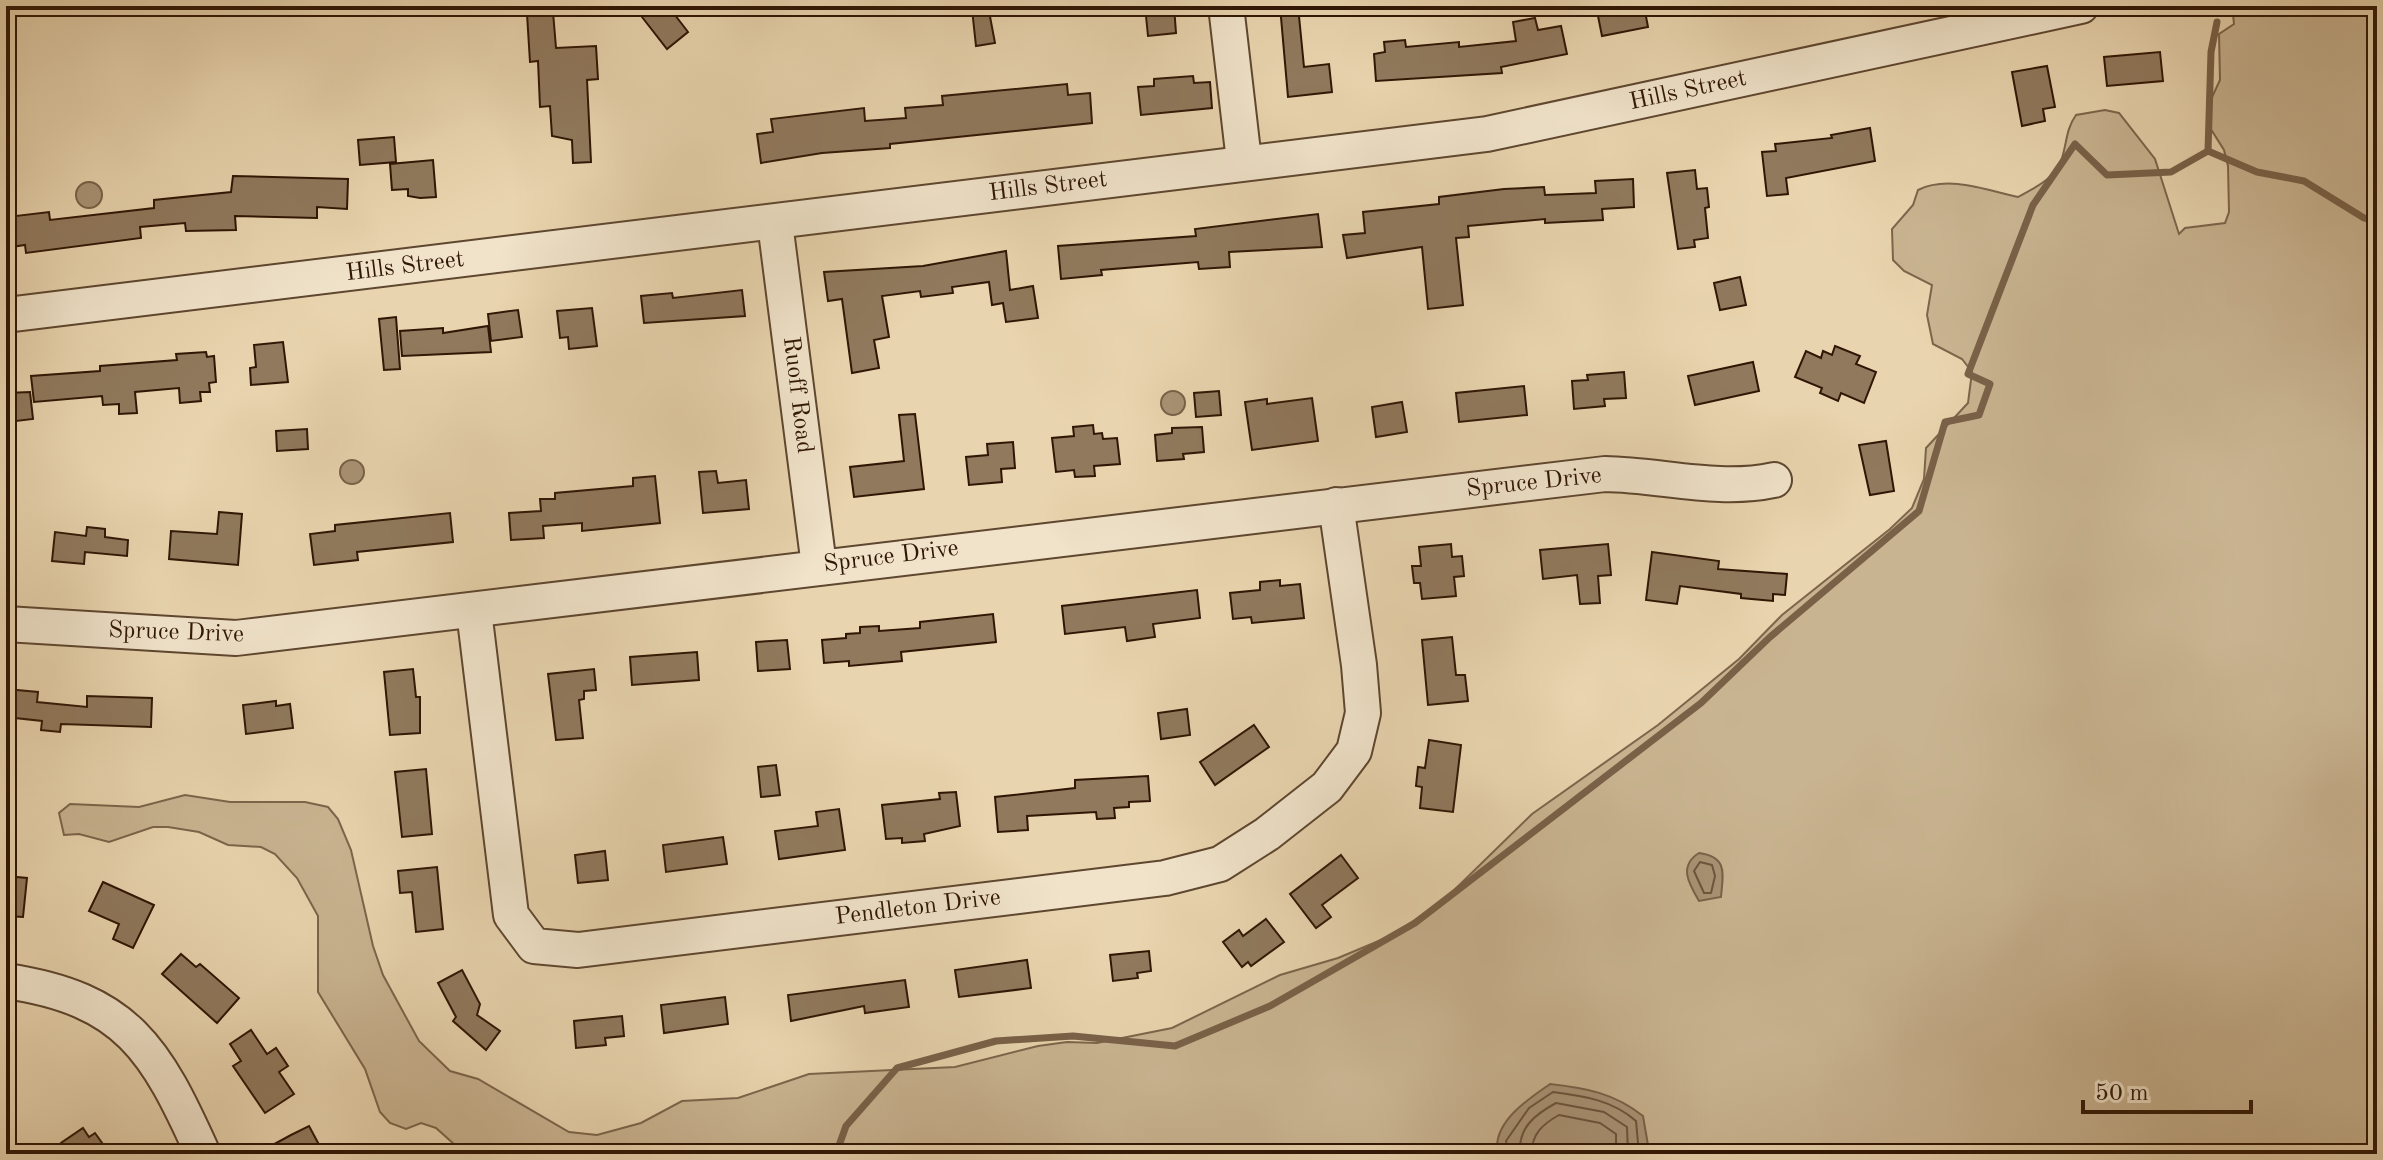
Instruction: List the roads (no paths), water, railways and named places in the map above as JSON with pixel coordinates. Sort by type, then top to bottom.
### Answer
[{"type":"street","points":[[1226,6],[1244,161]]},
{"type":"street","name":"Hills Street","points":[[6,315],[775,223],[1244,161],[1487,134],[1959,19],[2081,6]]},
{"type":"street","name":"Ruoff Road","points":[[775,223],[819,566]]},
{"type":"street","name":"Spruce Drive","points":[[6,624],[236,638],[1605,474],[1649,475],[1742,487],[1774,480]]},
{"type":"street","name":"Pendleton Drive","points":[[474,611],[511,915],[534,946],[578,950],[1165,878],[1220,864],[1267,834],[1327,787],[1354,751],[1363,713],[1336,505]]},
{"type":"street","points":[[6,981],[37,986],[94,1006],[139,1038],[171,1082],[203,1154]]},
{"type":"water","points":[[89,182],[98,186],[102,195],[98,204],[89,208],[80,204],[76,195],[80,186]]},
{"type":"water","points":[[1173,391],[1182,394],[1185,403],[1182,412],[1173,415],[1164,412],[1161,403],[1164,394]]},
{"type":"water","points":[[352,460],[363,467],[364,472],[357,483],[352,484],[341,477],[340,472],[347,461]]},
{"type":"water","points":[[1699,853],[1715,858],[1722,868],[1721,897],[1699,901],[1692,888],[1687,869]]},
{"type":"water","points":[[1550,1084],[1599,1093],[1643,1116],[1648,1145],[1646,1154],[1506,1154],[1497,1147],[1502,1127],[1516,1110]]},
{"type":"waterway","points":[[2208,151],[2211,52],[2217,22]]},
{"type":"waterway","points":[[836,1154],[846,1126],[897,1068],[996,1041],[1073,1036],[1175,1046],[1270,1006],[1415,923],[1701,703],[1770,637],[1919,511],[1945,422],[1979,415],[1990,384],[1968,374],[2033,205],[2075,144],[2107,175],[2171,172],[2208,151],[2257,172],[2304,181],[2364,218],[2377,222]]}]
